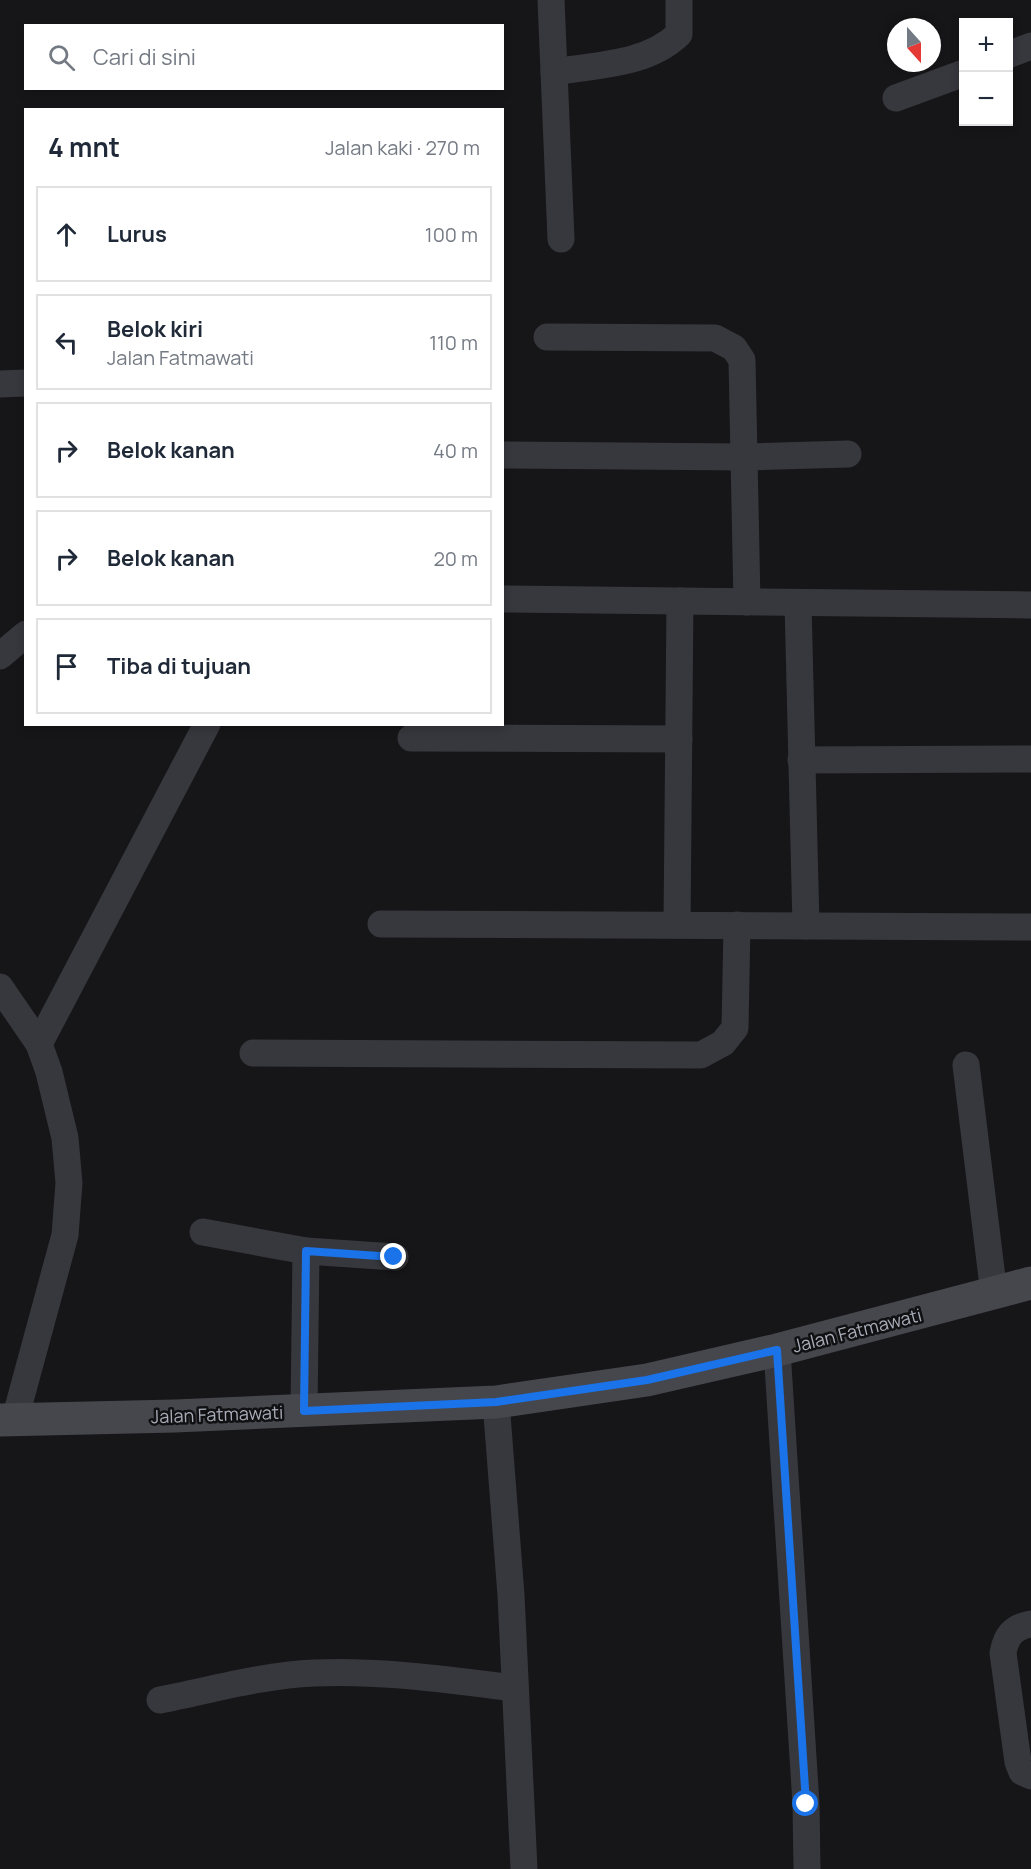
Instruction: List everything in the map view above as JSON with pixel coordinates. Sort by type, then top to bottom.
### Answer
[{"type":"street","points":[[550,0],[561,239]]},
{"type":"street","points":[[554,72],[633,59],[663,49],[679,34],[679,0]]},
{"type":"street","points":[[1013,53],[1031,46]]},
{"type":"street","points":[[896,98],[959,74]]},
{"type":"street","points":[[547,338],[715,338],[734,348],[742,360],[747,602]]},
{"type":"street","points":[[0,384],[24,383]]},
{"type":"street","points":[[504,455],[744,457],[848,454]]},
{"type":"street","points":[[504,599],[1031,605]]},
{"type":"street","points":[[677,925],[680,601]]},
{"type":"street","points":[[798,603],[806,926]]},
{"type":"street","points":[[0,656],[24,636]]},
{"type":"street","points":[[39,1044],[206,726]]},
{"type":"street","points":[[411,738],[679,739]]},
{"type":"street","points":[[801,760],[1031,759]]},
{"type":"street","points":[[381,924],[1031,927]]},
{"type":"street","points":[[253,1053],[701,1056],[723,1043],[735,1028],[737,925]]},
{"type":"street","points":[[0,987],[39,1044],[50,1072],[65,1138],[69,1183],[65,1235],[7,1420]]},
{"type":"street","points":[[966,1065],[994,1294]]},
{"type":"street","points":[[203,1232],[306,1251],[394,1257]]},
{"type":"street","points":[[304,1411],[306,1251]]},
{"type":"street","name":"Jalan Fatmawati","points":[[7,1420],[304,1411],[496,1402],[647,1380],[777,1350],[1031,1283]]},
{"type":"street","points":[[777,1350],[806,1804],[807,1869]]},
{"type":"street","points":[[496,1402],[515,1688],[524,1869]]},
{"type":"street","points":[[1031,1624],[1011,1632],[1005,1640],[1004,1653],[1018,1762],[1022,1772],[1031,1776]]},
{"type":"street","points":[[160,1700],[274,1677],[312,1673],[386,1673],[515,1688]]},
{"type":"route","points":[[394,1257],[306,1251],[304,1411],[496,1402],[647,1380],[777,1350],[806,1804]]}]
